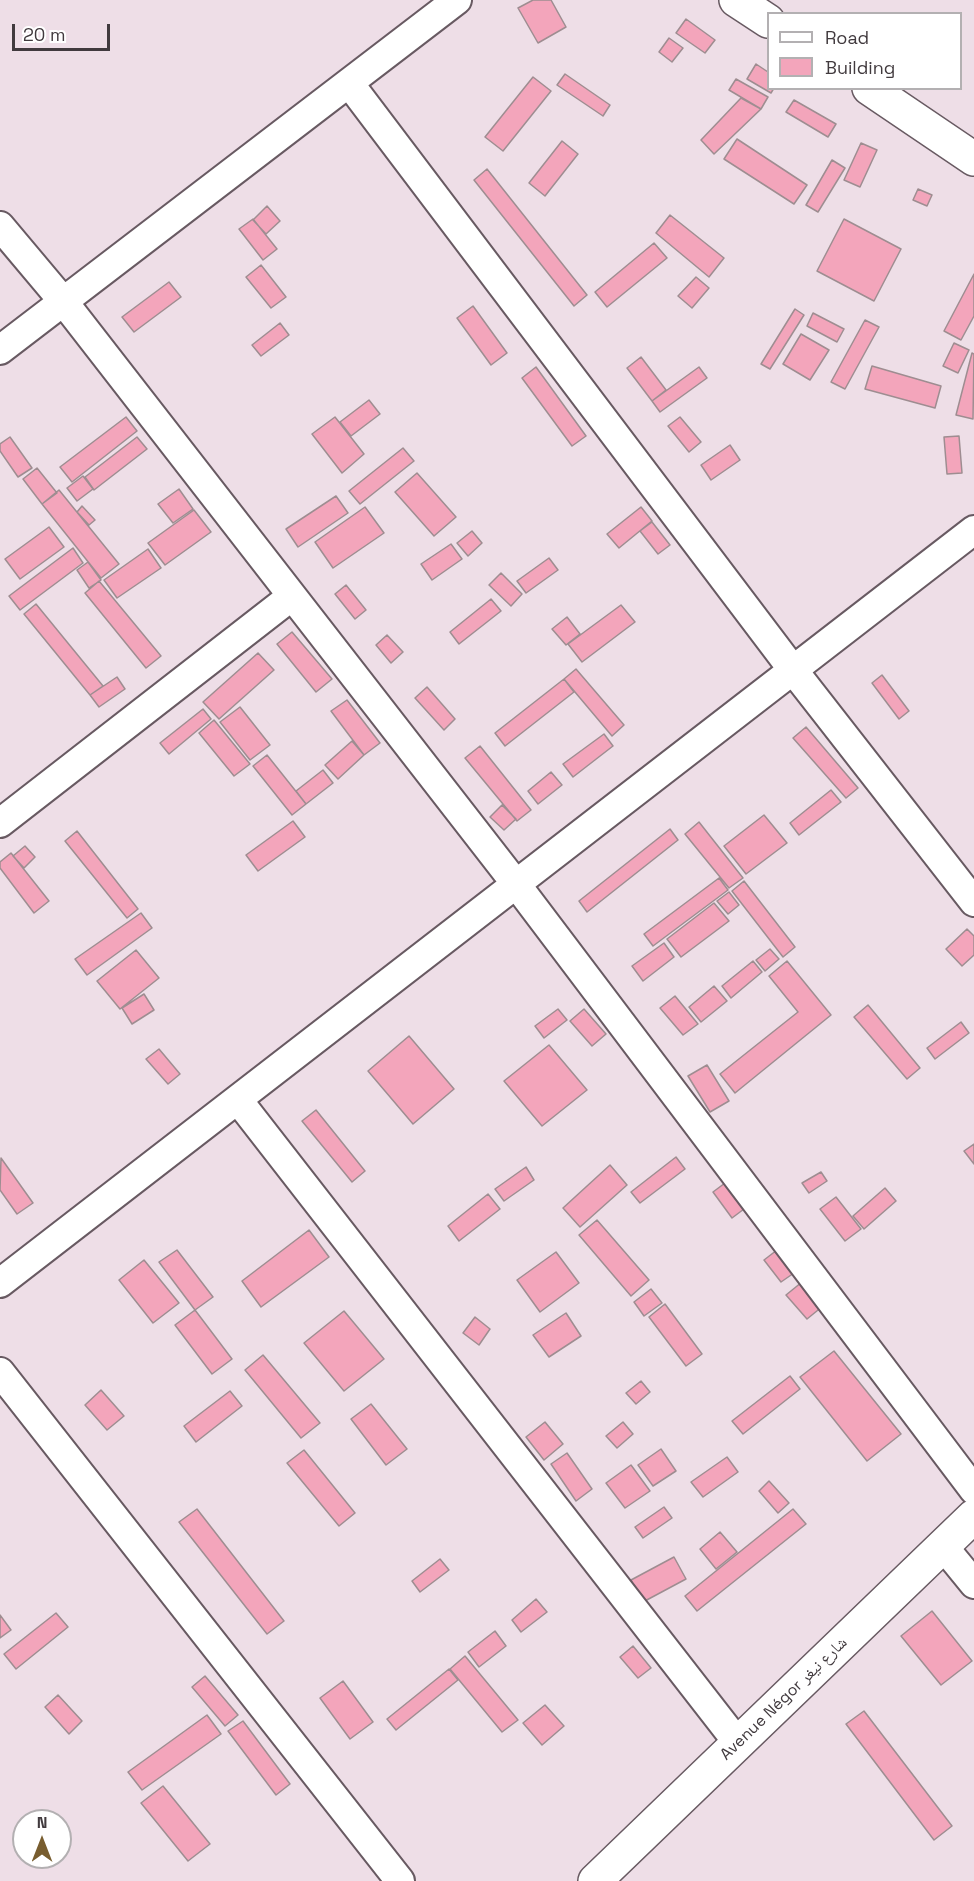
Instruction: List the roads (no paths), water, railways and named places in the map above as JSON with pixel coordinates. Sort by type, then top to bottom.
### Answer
[{"type":"main road","points":[[736,0],[767,20]]},
{"type":"main road","points":[[872,90],[974,159]]},
{"type":"main road","name":"Avenue Négor شارع نيغر","points":[[595,1881],[974,1516]]},
{"type":"street","points":[[0,351],[458,0]]},
{"type":"street","points":[[349,83],[793,670],[974,902]]},
{"type":"street","points":[[0,226],[63,301],[516,884],[974,1490]]},
{"type":"street","points":[[0,1283],[974,530]]},
{"type":"street","points":[[0,823],[292,596]]},
{"type":"street","points":[[238,1100],[738,1743]]},
{"type":"street","points":[[0,1372],[400,1881]]},
{"type":"street","points":[[943,1546],[974,1584]]}]
